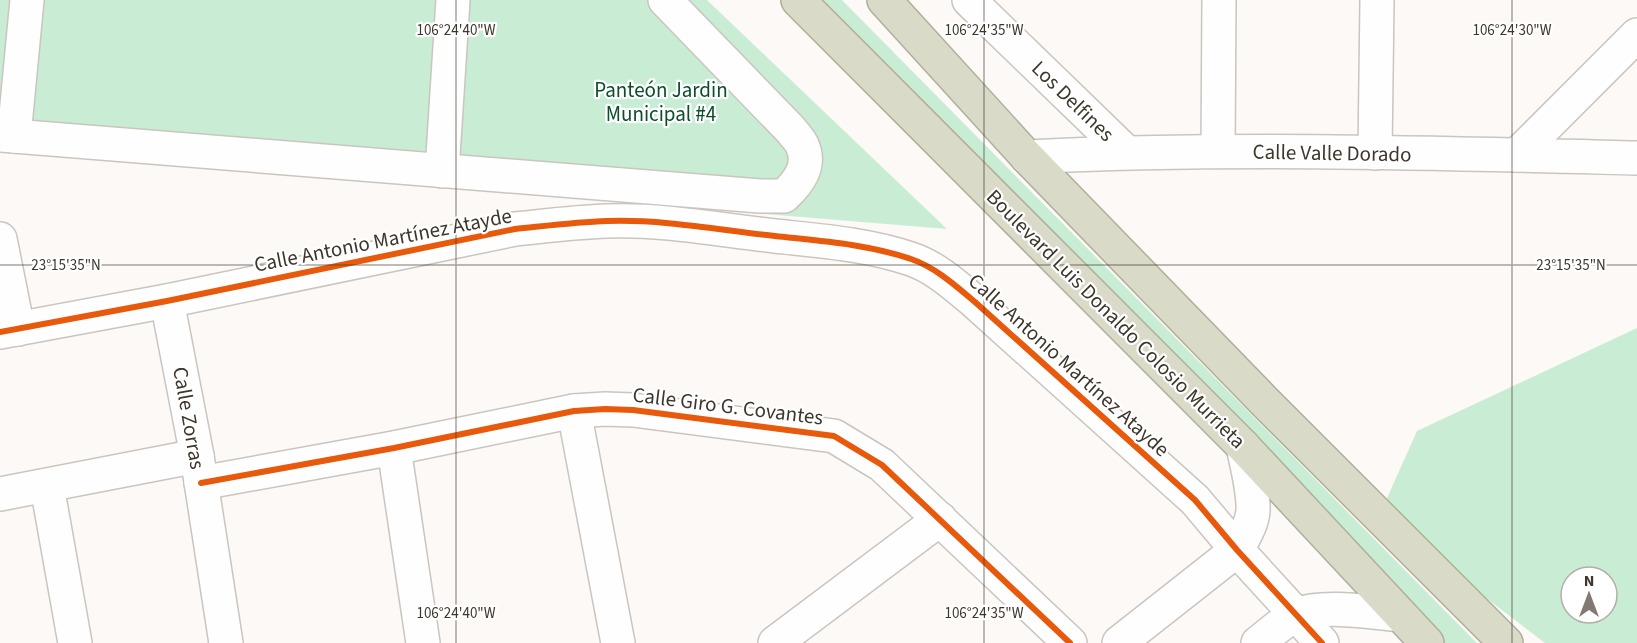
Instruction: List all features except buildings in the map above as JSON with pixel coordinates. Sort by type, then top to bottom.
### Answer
[{"type":"highway","name":"Boulevard Luis Donaldo Colosio Murrieta","points":[[798,0],[1243,446],[1427,643]]},
{"type":"highway","points":[[885,0],[1027,157],[1265,402],[1506,643]]},
{"type":"street","points":[[27,0],[7,136],[760,196],[784,196],[801,180],[805,162],[803,146],[790,129],[665,0]]},
{"type":"street","points":[[442,171],[453,0]]},
{"type":"street","name":"Los Delfines","points":[[969,0],[1125,153]]},
{"type":"street","points":[[1218,151],[1219,0]]},
{"type":"street","points":[[1375,153],[1377,0]]},
{"type":"street","points":[[1516,155],[1637,35]]},
{"type":"street","name":"Calle Valle Dorado","points":[[1027,157],[1218,151],[1637,158]]},
{"type":"street","name":"Calle Antonio Martínez Atayde","points":[[9,331],[167,301],[515,229],[607,221],[657,223],[829,242],[880,251],[913,259],[945,278],[975,302],[1195,500],[1322,643]]},
{"type":"street","points":[[0,239],[9,331]]},
{"type":"street","name":"Calle Zorras","points":[[167,301],[199,470],[226,643]]},
{"type":"street","name":"Calle Giro G. Covantes","points":[[0,494],[47,486],[394,448],[574,411],[633,410],[834,436],[882,465],[1070,643]]},
{"type":"street","points":[[574,411],[618,643]]},
{"type":"street","points":[[1119,643],[1237,550],[1249,528],[1253,512],[1243,446]]},
{"type":"street","points":[[394,448],[423,643]]},
{"type":"street","points":[[47,486],[75,643]]},
{"type":"street","points":[[775,643],[940,519]]},
{"type":"street","points":[[1258,643],[1297,615],[1328,609],[1400,615]]},
{"type":"green space","name":"Panteón Jardin Municipal #4","points":[[0,0],[707,0],[947,229],[0,151]]},
{"type":"green space","points":[[813,0],[842,0],[1477,643],[1441,643]]},
{"type":"green space","points":[[1637,328],[1637,643],[1545,643],[1379,516],[1417,431]]},
{"type":"cycle path","points":[[0,332],[167,301],[515,229],[561,224],[607,221],[670,223],[861,246],[920,262],[945,277],[975,302],[1195,500],[1322,643]]},
{"type":"cycle path","points":[[201,483],[394,448],[574,411],[633,410],[834,436],[882,465],[1070,643]]}]
